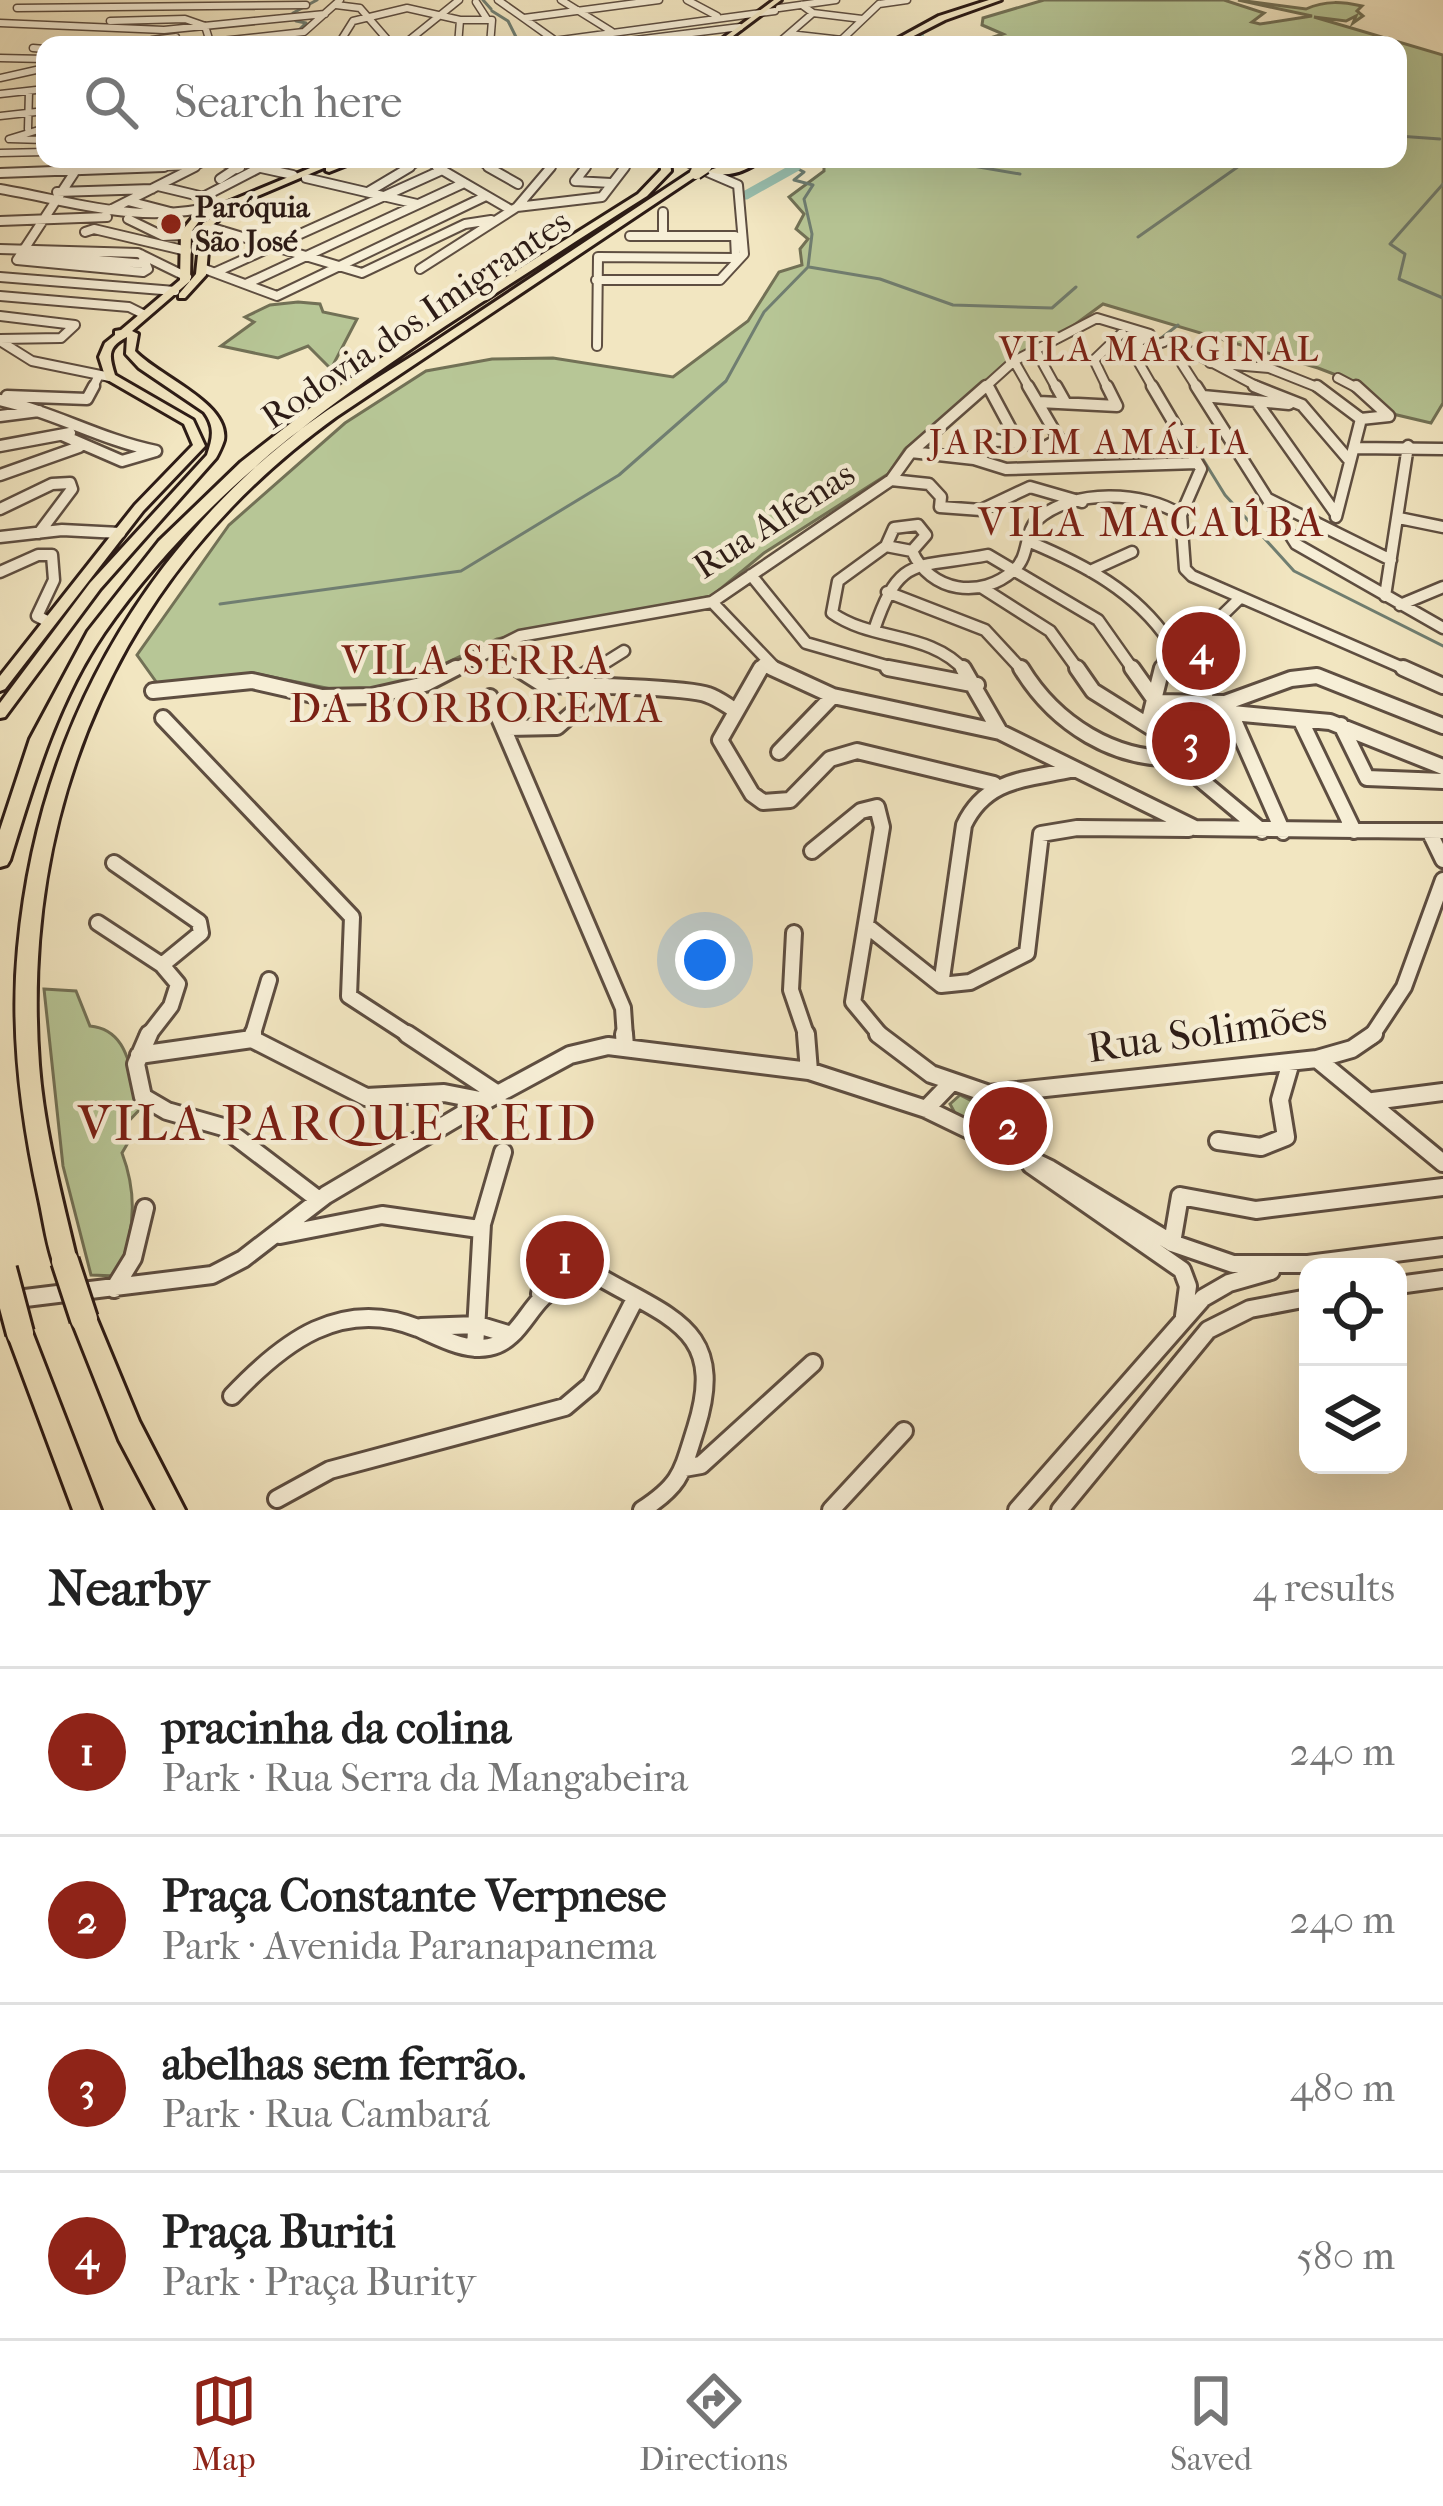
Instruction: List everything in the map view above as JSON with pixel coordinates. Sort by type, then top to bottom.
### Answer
[{"type":"highway","points":[[898,36],[975,0]]},
{"type":"highway","points":[[899,36],[997,0]]},
{"type":"highway","points":[[644,194],[666,168]]},
{"type":"highway","name":"Rodovia dos Imigrantes","points":[[0,860],[31,756],[78,658],[176,527],[292,423],[683,168]]},
{"type":"highway","name":"Rodovia dos Imigrantes","points":[[171,1510],[129,1430],[65,1261],[44,1171],[28,1062],[32,924],[41,849],[62,759],[123,634],[186,547],[274,458],[684,168]]},
{"type":"highway","points":[[2,1261],[20,1333],[87,1510]]},
{"type":"main road","points":[[728,36],[758,7],[784,5]]},
{"type":"main road","points":[[744,36],[784,5]]},
{"type":"main road","points":[[203,272],[186,245],[221,204],[313,168]]},
{"type":"main road","points":[[206,223],[333,168]]},
{"type":"main road","points":[[135,360],[142,329],[195,286],[203,272],[206,223]]},
{"type":"main road","points":[[105,372],[106,351],[119,333],[203,272]]},
{"type":"main road","points":[[0,713],[95,586],[218,446],[221,428],[214,412],[155,380],[135,360],[133,334],[119,333]]},
{"type":"main road","points":[[105,372],[135,360]]},
{"type":"main road","points":[[0,686],[120,532],[191,459],[199,439],[189,422],[105,372]]},
{"type":"street","points":[[4,22],[26,4],[67,0]]},
{"type":"street","points":[[90,0],[107,7],[144,0]]},
{"type":"street","points":[[164,0],[175,7]]},
{"type":"street","points":[[238,0],[250,5]]},
{"type":"street","points":[[414,36],[458,0]]},
{"type":"street","points":[[498,0],[547,36]]},
{"type":"street","points":[[561,0],[612,32]]},
{"type":"street","points":[[524,18],[659,0]]},
{"type":"street","points":[[687,0],[720,17]]},
{"type":"street","points":[[784,5],[836,0]]},
{"type":"street","points":[[845,36],[878,2],[907,0]]},
{"type":"street","points":[[476,2],[487,19]]},
{"type":"street","points":[[627,2],[643,11]]},
{"type":"street","points":[[289,36],[304,32],[337,3],[356,6],[384,36]]},
{"type":"street","points":[[26,4],[76,8],[306,5]]},
{"type":"street","points":[[802,5],[813,14],[862,19]]},
{"type":"street","points":[[594,36],[758,7]]},
{"type":"street","points":[[66,18],[76,8]]},
{"type":"street","points":[[342,36],[348,24],[366,15],[445,12],[460,20],[492,20],[491,36]]},
{"type":"street","points":[[653,36],[664,24],[709,12]]},
{"type":"street","points":[[4,22],[207,34],[238,23],[325,14]]},
{"type":"street","points":[[787,36],[813,14]]},
{"type":"street","points":[[224,16],[261,36]]},
{"type":"street","points":[[838,16],[822,29],[849,32]]},
{"type":"street","points":[[4,22],[184,19],[207,34]]},
{"type":"street","points":[[459,36],[460,20]]},
{"type":"street","points":[[684,36],[740,27]]},
{"type":"street","points":[[153,36],[154,30]]},
{"type":"street","points":[[789,34],[802,36]]},
{"type":"street","points":[[32,48],[36,48]]},
{"type":"street","points":[[0,58],[31,70]]},
{"type":"street","points":[[0,78],[36,67]]},
{"type":"street","points":[[0,94],[36,90]]},
{"type":"street","points":[[28,91],[28,129]]},
{"type":"street","points":[[0,116],[36,112]]},
{"type":"street","points":[[36,129],[9,139],[36,140]]},
{"type":"street","points":[[0,172],[11,152]]},
{"type":"street","points":[[0,153],[36,152]]},
{"type":"street","points":[[0,172],[122,168]]},
{"type":"street","points":[[109,189],[122,168]]},
{"type":"street","points":[[104,212],[193,168]]},
{"type":"street","points":[[220,178],[241,168]]},
{"type":"street","points":[[203,197],[260,168],[293,175]]},
{"type":"street","points":[[368,193],[409,168]]},
{"type":"street","points":[[439,168],[514,208],[599,198],[624,168]]},
{"type":"street","points":[[490,168],[518,184]]},
{"type":"street","points":[[127,201],[188,215],[364,272],[466,224],[491,220],[514,208],[550,168]]},
{"type":"street","points":[[586,168],[575,181],[611,183]]},
{"type":"street","points":[[596,280],[720,280],[744,254],[745,236],[740,188],[718,168]]},
{"type":"street","points":[[21,253],[76,170]]},
{"type":"street","points":[[203,272],[442,170]]},
{"type":"street","points":[[26,193],[39,171]]},
{"type":"street","points":[[731,180],[742,173]]},
{"type":"street","points":[[306,178],[418,204]]},
{"type":"street","points":[[246,284],[464,182]]},
{"type":"street","points":[[0,189],[59,196],[154,188],[221,204]]},
{"type":"street","points":[[59,196],[186,245]]},
{"type":"street","points":[[21,253],[144,259],[276,296],[486,196]]},
{"type":"street","points":[[0,220],[188,215],[221,204]]},
{"type":"street","points":[[663,236],[664,212]]},
{"type":"street","points":[[420,269],[470,242],[491,220]]},
{"type":"street","points":[[186,245],[206,223]]},
{"type":"street","points":[[86,232],[94,229],[186,245]]},
{"type":"street","points":[[630,236],[735,236],[736,259]]},
{"type":"street","points":[[0,249],[141,272],[148,269],[144,259]]},
{"type":"street","points":[[647,280],[651,257]]},
{"type":"street","points":[[597,346],[597,258],[736,259]]},
{"type":"street","points":[[0,278],[175,291]]},
{"type":"street","points":[[0,296],[129,307],[143,314]]},
{"type":"street","points":[[0,316],[75,326],[61,338],[0,340]]},
{"type":"street","points":[[1093,320],[1141,342]]},
{"type":"street","points":[[1093,320],[1141,342],[1164,342]]},
{"type":"street","name":"Rua Alfenas","points":[[153,692],[252,681],[322,697],[372,696],[425,684],[488,650],[566,626],[712,602],[768,559],[891,480],[911,452],[989,388],[1014,361],[1093,320]]},
{"type":"street","points":[[1039,402],[1118,405],[1094,360],[1122,333]]},
{"type":"street","points":[[0,340],[19,356],[85,372],[105,372]]},
{"type":"street","points":[[1141,342],[1144,374],[1199,466]]},
{"type":"street","points":[[1211,343],[1192,352],[1182,364],[1304,551],[1443,628]]},
{"type":"street","points":[[1036,351],[1065,401]]},
{"type":"street","points":[[1192,352],[1302,405],[1351,454]]},
{"type":"street","points":[[1,364],[19,356]]},
{"type":"street","points":[[974,459],[994,440],[1045,447],[1059,440],[1014,361]]},
{"type":"street","points":[[1210,363],[1242,362],[1323,387],[1342,396],[1361,419]]},
{"type":"street","points":[[0,398],[87,400],[105,372]]},
{"type":"street","points":[[1338,378],[1354,384],[1388,417],[1361,419]]},
{"type":"street","points":[[989,388],[1018,442]]},
{"type":"street","points":[[1203,396],[1302,405]]},
{"type":"street","points":[[0,398],[40,411],[78,431],[156,451],[129,462],[79,447],[62,435]]},
{"type":"street","points":[[1256,400],[1336,514]]},
{"type":"street","points":[[0,416],[40,411]]},
{"type":"street","points":[[1333,530],[1361,419]]},
{"type":"street","points":[[0,446],[78,431]]},
{"type":"street","points":[[1351,454],[1408,446],[1443,449]]},
{"type":"street","points":[[1385,596],[1408,446]]},
{"type":"street","points":[[0,475],[79,447]]},
{"type":"street","points":[[911,452],[974,459],[1006,469],[1199,466]]},
{"type":"street","points":[[1199,466],[1181,515],[1185,569],[1240,598],[1443,686]]},
{"type":"street","points":[[891,480],[929,484],[941,497],[940,507]]},
{"type":"street","points":[[0,509],[52,484],[70,483],[73,489],[39,533]]},
{"type":"street","points":[[1000,732],[968,668],[946,650],[841,620],[829,600],[848,571],[886,546],[894,528],[918,525],[940,507],[981,510],[1030,487],[1083,502],[1154,500],[1181,515]]},
{"type":"street","points":[[1268,499],[1391,560]]},
{"type":"street","points":[[981,587],[1017,568],[1037,518],[1083,502]]},
{"type":"street","points":[[1399,518],[1443,527]]},
{"type":"street","points":[[912,551],[926,535],[918,525]]},
{"type":"street","points":[[0,537],[120,532]]},
{"type":"street","points":[[1030,542],[1090,572],[1142,607],[1168,641]]},
{"type":"street","points":[[886,546],[912,551]]},
{"type":"street","points":[[912,551],[916,568],[938,583],[981,587],[1050,631],[1105,702],[1148,724],[1263,832]]},
{"type":"street","points":[[1090,572],[1132,552]]},
{"type":"street","points":[[0,572],[38,555],[52,555],[54,580],[37,616],[47,621]]},
{"type":"street","points":[[874,630],[895,578],[916,568],[981,555],[1017,568],[1098,620],[1154,701]]},
{"type":"street","points":[[752,575],[806,643],[865,664],[977,685]]},
{"type":"street","points":[[1400,604],[1443,587]]},
{"type":"street","points":[[887,592],[995,637],[1018,660],[1048,706],[1074,723],[1135,755],[1181,758]]},
{"type":"street","points":[[1196,641],[1240,598]]},
{"type":"street","points":[[712,602],[763,664],[833,696],[1000,732],[1196,829]]},
{"type":"street","points":[[1148,724],[1168,641]]},
{"type":"street","points":[[1168,641],[1196,641],[1217,658],[1204,684],[1203,701]]},
{"type":"street","points":[[488,650],[543,686],[574,682],[657,693],[705,693],[733,710]]},
{"type":"street","points":[[574,682],[624,651]]},
{"type":"street","points":[[763,664],[733,710],[721,744],[752,794],[763,802],[790,800],[830,758],[857,752],[994,784],[1074,769]]},
{"type":"street","points":[[1228,708],[1291,679],[1317,676],[1443,726]]},
{"type":"street","points":[[505,728],[557,727],[605,685]]},
{"type":"street","points":[[779,752],[833,696]]},
{"type":"street","points":[[490,698],[623,1008],[625,1046]]},
{"type":"street","points":[[1154,701],[1203,701],[1341,725],[1443,767]]},
{"type":"street","points":[[1228,708],[1283,832]]},
{"type":"street","points":[[163,718],[352,916],[349,996],[492,1098]]},
{"type":"street","points":[[1301,721],[1354,831]]},
{"type":"street","points":[[1341,725],[1366,778],[1443,781]]},
{"type":"street","points":[[941,985],[964,825],[974,801],[994,784]]},
{"type":"street","points":[[812,851],[861,811],[877,807],[882,827],[867,926],[852,986],[855,1008],[879,1033],[950,1084],[926,1108]]},
{"type":"street","points":[[1154,810],[1157,830]]},
{"type":"street","points":[[867,926],[941,985],[970,982],[1028,953],[1040,834],[1077,828],[1436,831],[1443,860]]},
{"type":"street","points":[[114,862],[199,922],[201,933],[162,965]]},
{"type":"street","name":"Rua Solimões","points":[[950,1084],[970,1092],[1020,1093],[1292,1062],[1356,1047],[1382,1025],[1443,880]]},
{"type":"street","points":[[98,923],[162,965],[178,985],[177,998],[139,1055],[137,1077],[151,1102],[176,1118],[219,1124],[312,1206],[343,1220]]},
{"type":"street","points":[[794,933],[791,990],[809,1044],[808,1071]]},
{"type":"street","points":[[252,1040],[268,980]]},
{"type":"street","points":[[139,1055],[252,1040],[366,1097],[444,1094],[492,1098]]},
{"type":"street","points":[[0,1301],[212,1275],[274,1237],[312,1206],[492,1098],[570,1055],[625,1046],[808,1071],[926,1108],[1050,1169],[1172,1243],[1233,1264],[1299,1264]]},
{"type":"street","points":[[1317,1058],[1443,1163]]},
{"type":"street","points":[[1218,1141],[1261,1147],[1286,1137],[1280,1100],[1292,1062]]},
{"type":"street","points":[[1372,1101],[1443,1092]]},
{"type":"street","points":[[475,1348],[479,1229],[485,1194],[503,1152]]},
{"type":"street","points":[[1026,1160],[1182,1270],[1188,1286],[1184,1316]]},
{"type":"street","points":[[1172,1243],[1180,1196],[1256,1210],[1443,1187]]},
{"type":"street","points":[[114,1289],[133,1258],[145,1208]]},
{"type":"street","points":[[274,1237],[343,1220],[396,1216],[479,1229]]},
{"type":"street","points":[[540,1294],[548,1257],[558,1246],[581,1250],[591,1272],[684,1328],[705,1356],[710,1386],[677,1487],[642,1510]]},
{"type":"street","points":[[1355,1258],[1443,1247]]},
{"type":"street","points":[[1017,1510],[1184,1316],[1229,1283],[1299,1266]]},
{"type":"street","points":[[232,1396],[284,1345],[328,1321],[366,1315],[475,1348],[498,1345],[511,1335],[540,1294],[564,1278],[591,1272]]},
{"type":"street","points":[[1407,1284],[1443,1279]]},
{"type":"street","points":[[277,1499],[330,1470],[565,1407],[591,1385],[636,1297]]},
{"type":"street","points":[[1060,1510],[1208,1330],[1250,1309],[1299,1300]]},
{"type":"street","points":[[414,1326],[478,1325],[511,1335]]},
{"type":"street","points":[[684,1468],[701,1465],[813,1363]]},
{"type":"street","points":[[1109,1406],[1130,1423]]},
{"type":"street","points":[[831,1510],[904,1431]]},
{"type":"green space","points":[[1044,0],[1224,0],[1264,13],[1252,22],[1260,24],[1312,16],[1238,0],[1306,9],[1327,3],[1362,6],[1357,11],[1363,16],[1353,23],[1356,16],[1346,21],[1314,17],[1378,36],[997,36],[1003,34],[982,25],[983,18]]},
{"type":"green space","points":[[1407,44],[1443,55],[1443,403],[1431,423],[1393,414],[1352,381],[1318,368],[1103,304],[1062,334],[1010,359],[985,387],[905,449],[888,474],[764,553],[712,596],[497,639],[408,681],[371,690],[341,691],[253,673],[157,683],[137,655],[229,525],[345,423],[426,371],[492,359],[553,358],[673,377],[748,321],[779,272],[802,265],[800,249],[808,239],[796,229],[804,214],[789,197],[824,171],[1407,168]]},
{"type":"green space","points":[[320,304],[323,312],[357,319],[331,369],[308,346],[278,358],[221,346],[254,322],[245,317],[270,305]]},
{"type":"green space","points":[[44,989],[76,991],[90,1026],[103,1029],[121,1044],[143,1106],[126,1124],[129,1141],[122,1153],[132,1215],[116,1276],[91,1275],[63,1166]]},
{"type":"green space","points":[[960,1095],[972,1101],[1020,1099],[1027,1137],[956,1115],[950,1104]]},
{"type":"waterway","points":[[293,13],[317,0]]},
{"type":"waterway","points":[[483,0],[491,9]]},
{"type":"waterway","points":[[492,11],[508,21],[516,36]]},
{"type":"waterway","points":[[296,21],[306,23],[298,31]]},
{"type":"waterway","points":[[1407,137],[1440,139]]},
{"type":"waterway","points":[[220,604],[461,571],[619,475],[726,381],[764,312],[808,267],[812,234],[804,199],[813,185],[794,180],[804,172],[796,168]]},
{"type":"waterway","points":[[985,168],[1020,174]]},
{"type":"waterway","points":[[1138,237],[1236,168]]},
{"type":"waterway","points":[[746,195],[792,169]]},
{"type":"waterway","points":[[1443,184],[1390,244],[1405,254],[1399,279],[1443,298]]},
{"type":"waterway","points":[[809,267],[880,279],[953,305],[1052,308],[1076,287]]},
{"type":"waterway","points":[[1160,339],[1178,325]]},
{"type":"waterway","points":[[1180,422],[1225,495],[1294,571],[1443,646]]},
{"type":"place","name":"Paróquia São José","points":[[171,224]]},
{"type":"place","name":"Praça Buriti","points":[[1201,651]]},
{"type":"place","name":"abelhas sem ferrão.","points":[[1191,741]]},
{"type":"place","name":"Praça Constante Verpnese","points":[[1008,1126]]},
{"type":"place","name":"pracinha da colina","points":[[565,1260]]},
{"type":"district","name":"VILA MARGINAL","points":[[1160,349]]},
{"type":"district","name":"JARDIM AMÁLIA","points":[[1090,442]]},
{"type":"district","name":"VILA MACAÚBA","points":[[1152,522]]},
{"type":"district","name":"VILA SERRA DA BORBOREMA","points":[[477,684]]},
{"type":"district","name":"VILA PARQUE REID","points":[[338,1123]]}]
